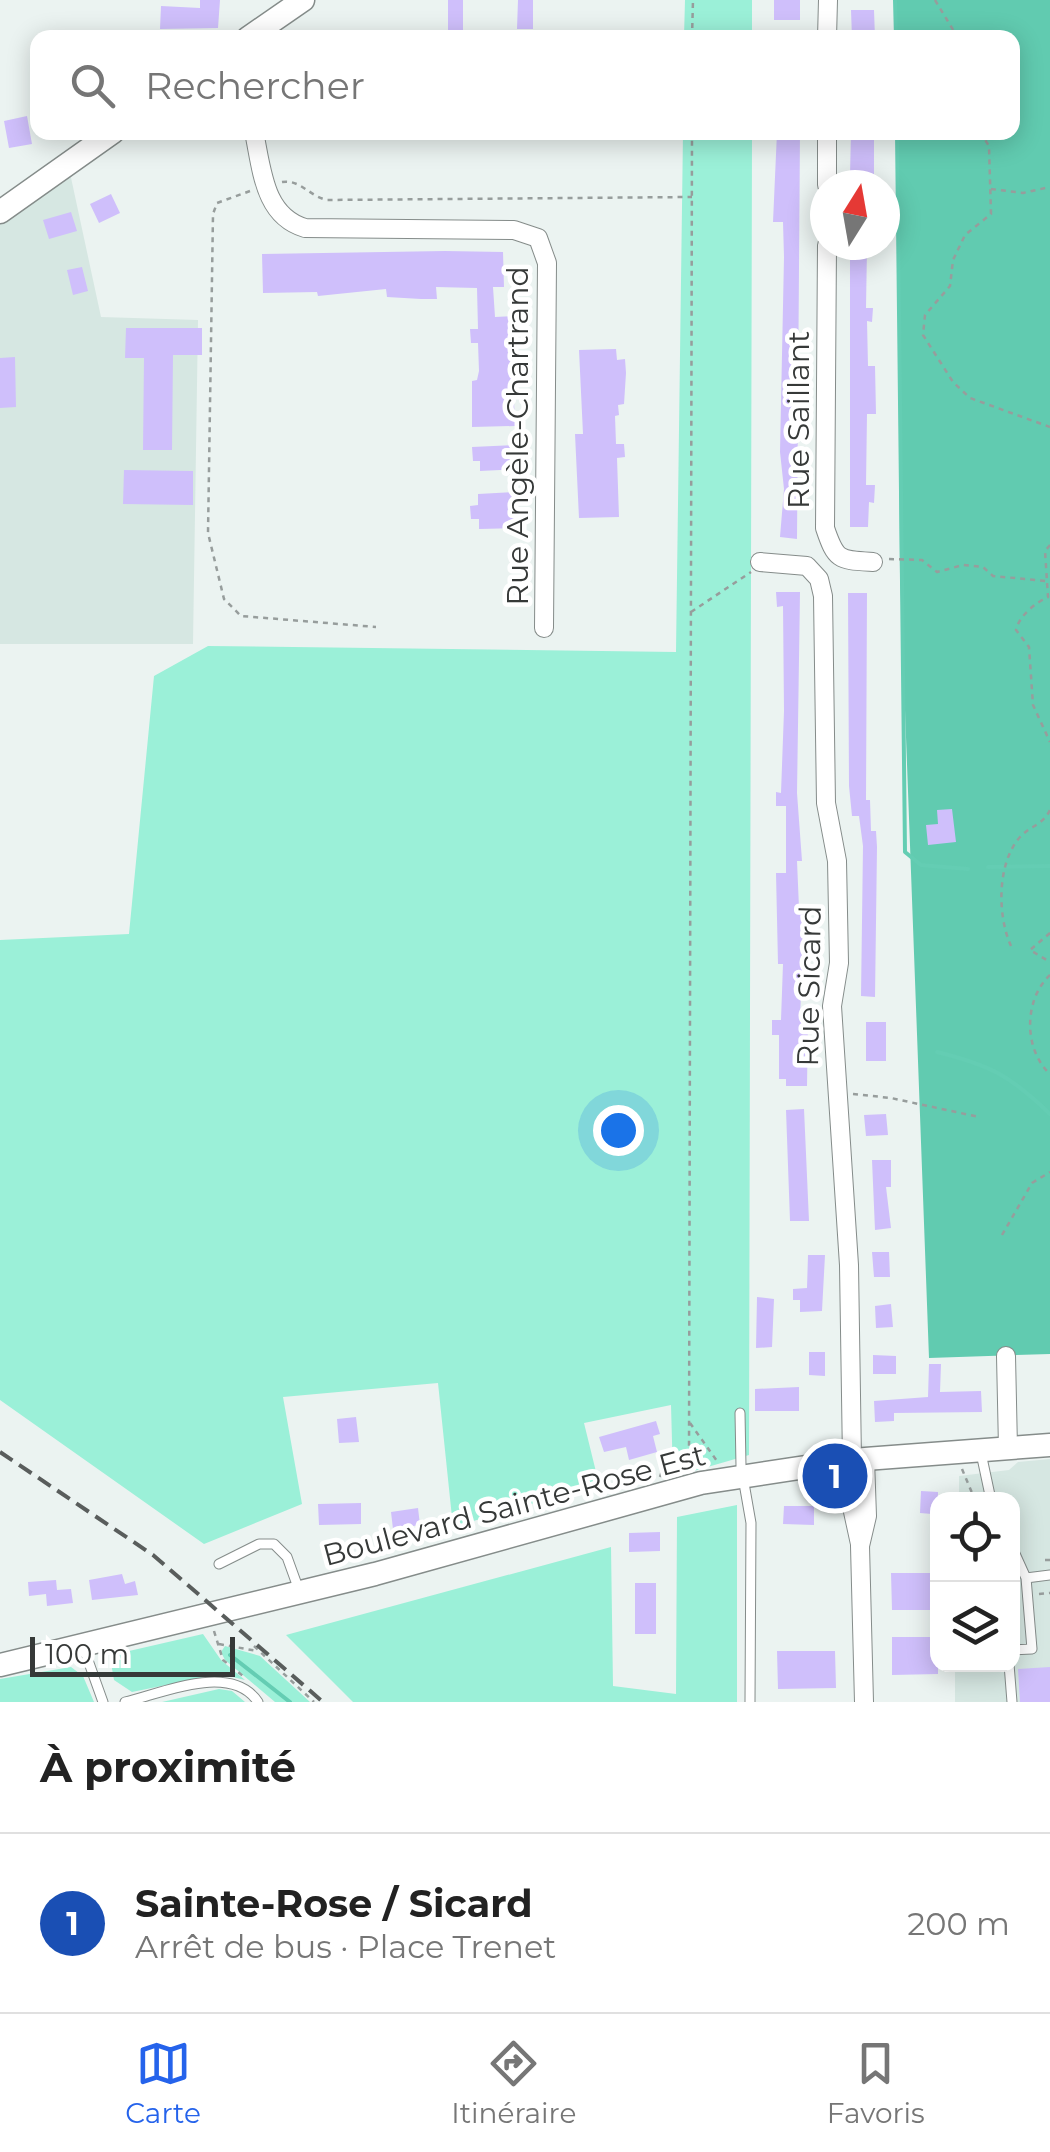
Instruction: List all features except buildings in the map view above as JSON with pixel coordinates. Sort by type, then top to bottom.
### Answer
[{"type":"street","points":[[260,30],[304,0]]},
{"type":"street","points":[[828,0],[828,30]]},
{"type":"street","points":[[0,212],[102,140]]},
{"type":"street","name":"Rue Angèle-Chartrand","points":[[256,140],[265,186],[279,214],[305,228],[514,230],[538,238],[547,263],[544,628]]},
{"type":"street","points":[[827,140],[827,170]]},
{"type":"street","name":"Rue Saillant","points":[[826,260],[825,528],[833,553],[844,560],[873,562]]},
{"type":"street","name":"Rue Sicard","points":[[760,562],[807,566],[819,579],[823,596],[826,803],[837,861],[839,963],[832,1006],[849,1265],[864,1702]]},
{"type":"street","points":[[1006,1356],[1008,1448]]},
{"type":"street","name":"Boulevard Sainte-Rose Est","points":[[0,1665],[301,1594],[663,1491],[742,1475],[853,1460],[1050,1445]]},
{"type":"lane","points":[[740,1412],[742,1475],[752,1523],[750,1702]]},
{"type":"lane","points":[[981,1450],[989,1492]]},
{"type":"lane","points":[[219,1564],[259,1544],[274,1544],[287,1557],[301,1594]]},
{"type":"lane","points":[[1020,1565],[1026,1578],[1032,1649],[1020,1650]]},
{"type":"lane","points":[[1026,1578],[1050,1575]]},
{"type":"lane","points":[[84,1646],[103,1702]]},
{"type":"lane","points":[[1010,1672],[1012,1702]]},
{"type":"lane","points":[[125,1702],[227,1681],[241,1686],[258,1702]]},
{"type":"path","points":[[692,0],[692,30]]},
{"type":"path","points":[[935,0],[953,30]]},
{"type":"path","points":[[662,1485],[660,1472],[688,1462],[692,140]]},
{"type":"path","points":[[985,140],[989,146],[992,214],[964,236],[952,260],[950,286],[925,315],[923,336],[953,382],[970,398],[1050,426]]},
{"type":"path","points":[[376,627],[241,616],[224,599],[210,547],[213,214],[217,203],[265,186],[294,182],[313,197],[327,200],[692,197]]},
{"type":"path","points":[[990,189],[1022,193],[1050,187]]},
{"type":"path","points":[[1050,545],[1045,551],[1048,598],[1035,604],[1018,621],[1016,630],[1029,647],[1033,705],[1050,742]]},
{"type":"path","points":[[873,562],[922,560],[937,572],[963,565],[983,567],[994,576],[1049,581]]},
{"type":"path","points":[[690,612],[717,597],[760,562]]},
{"type":"path","points":[[1011,946],[1004,924],[1001,876],[1018,840],[1045,820],[1050,810]]},
{"type":"path","points":[[1050,933],[1030,950],[1050,962]]},
{"type":"path","points":[[1050,975],[1041,985],[1029,1022],[1032,1048],[1050,1074]]},
{"type":"path","points":[[837,1094],[891,1098],[979,1117]]},
{"type":"path","points":[[1002,1235],[1032,1184],[1050,1172]]},
{"type":"path","points":[[688,1422],[719,1465]]},
{"type":"path","points":[[962,1465],[972,1492]]},
{"type":"path","points":[[1039,1594],[1050,1593]]},
{"type":"path","points":[[214,1629],[223,1660],[246,1678]]},
{"type":"path","points":[[218,1644],[258,1650]]},
{"type":"path","points":[[254,1646],[314,1702]]},
{"type":"shaded area","points":[[70,173],[101,317],[198,320],[193,644],[0,644],[0,222]]},
{"type":"shaded area","points":[[1050,1459],[1050,1702],[955,1702],[955,1672],[1020,1672],[1020,1492],[959,1492],[959,1476],[1009,1470],[1018,1462]]},
{"type":"green space","points":[[685,0],[752,0],[752,30],[684,30]]},
{"type":"green space","points":[[896,0],[1050,0],[1050,1354],[929,1358],[900,575],[897,140],[1020,140],[1020,30],[896,30]]},
{"type":"green space","points":[[683,140],[752,140],[749,1455],[673,1477],[671,1405],[584,1423],[599,1484],[453,1527],[438,1383],[283,1397],[302,1504],[204,1544],[0,1400],[0,940],[129,934],[154,676],[208,646],[676,652]]},
{"type":"green space","points":[[737,1505],[737,1702],[353,1702],[286,1635],[611,1547],[613,1686],[676,1694],[677,1517]]},
{"type":"green space","points":[[203,1634],[221,1660],[245,1680],[220,1674],[132,1692],[114,1680],[111,1663],[116,1654]]},
{"type":"green space","points":[[225,1646],[260,1656],[310,1702],[275,1702],[225,1660],[221,1652]]},
{"type":"green space","points":[[71,1667],[83,1676],[94,1702],[0,1702],[0,1679]]},
{"type":"green space","points":[[219,1689],[232,1691],[245,1702],[162,1702]]},
{"type":"waterway","points":[[895,0],[896,30]]},
{"type":"waterway","points":[[897,140],[905,852],[921,865],[968,869]]},
{"type":"waterway","points":[[988,867],[1050,866]]},
{"type":"waterway","points":[[937,1052],[999,1074],[1050,1114]]},
{"type":"waterway","points":[[230,1655],[290,1702]]},
{"type":"railway","points":[[0,1452],[153,1555],[323,1702]]},
{"type":"place","name":"Sainte-Rose / Sicard","points":[[835,1476]]}]
